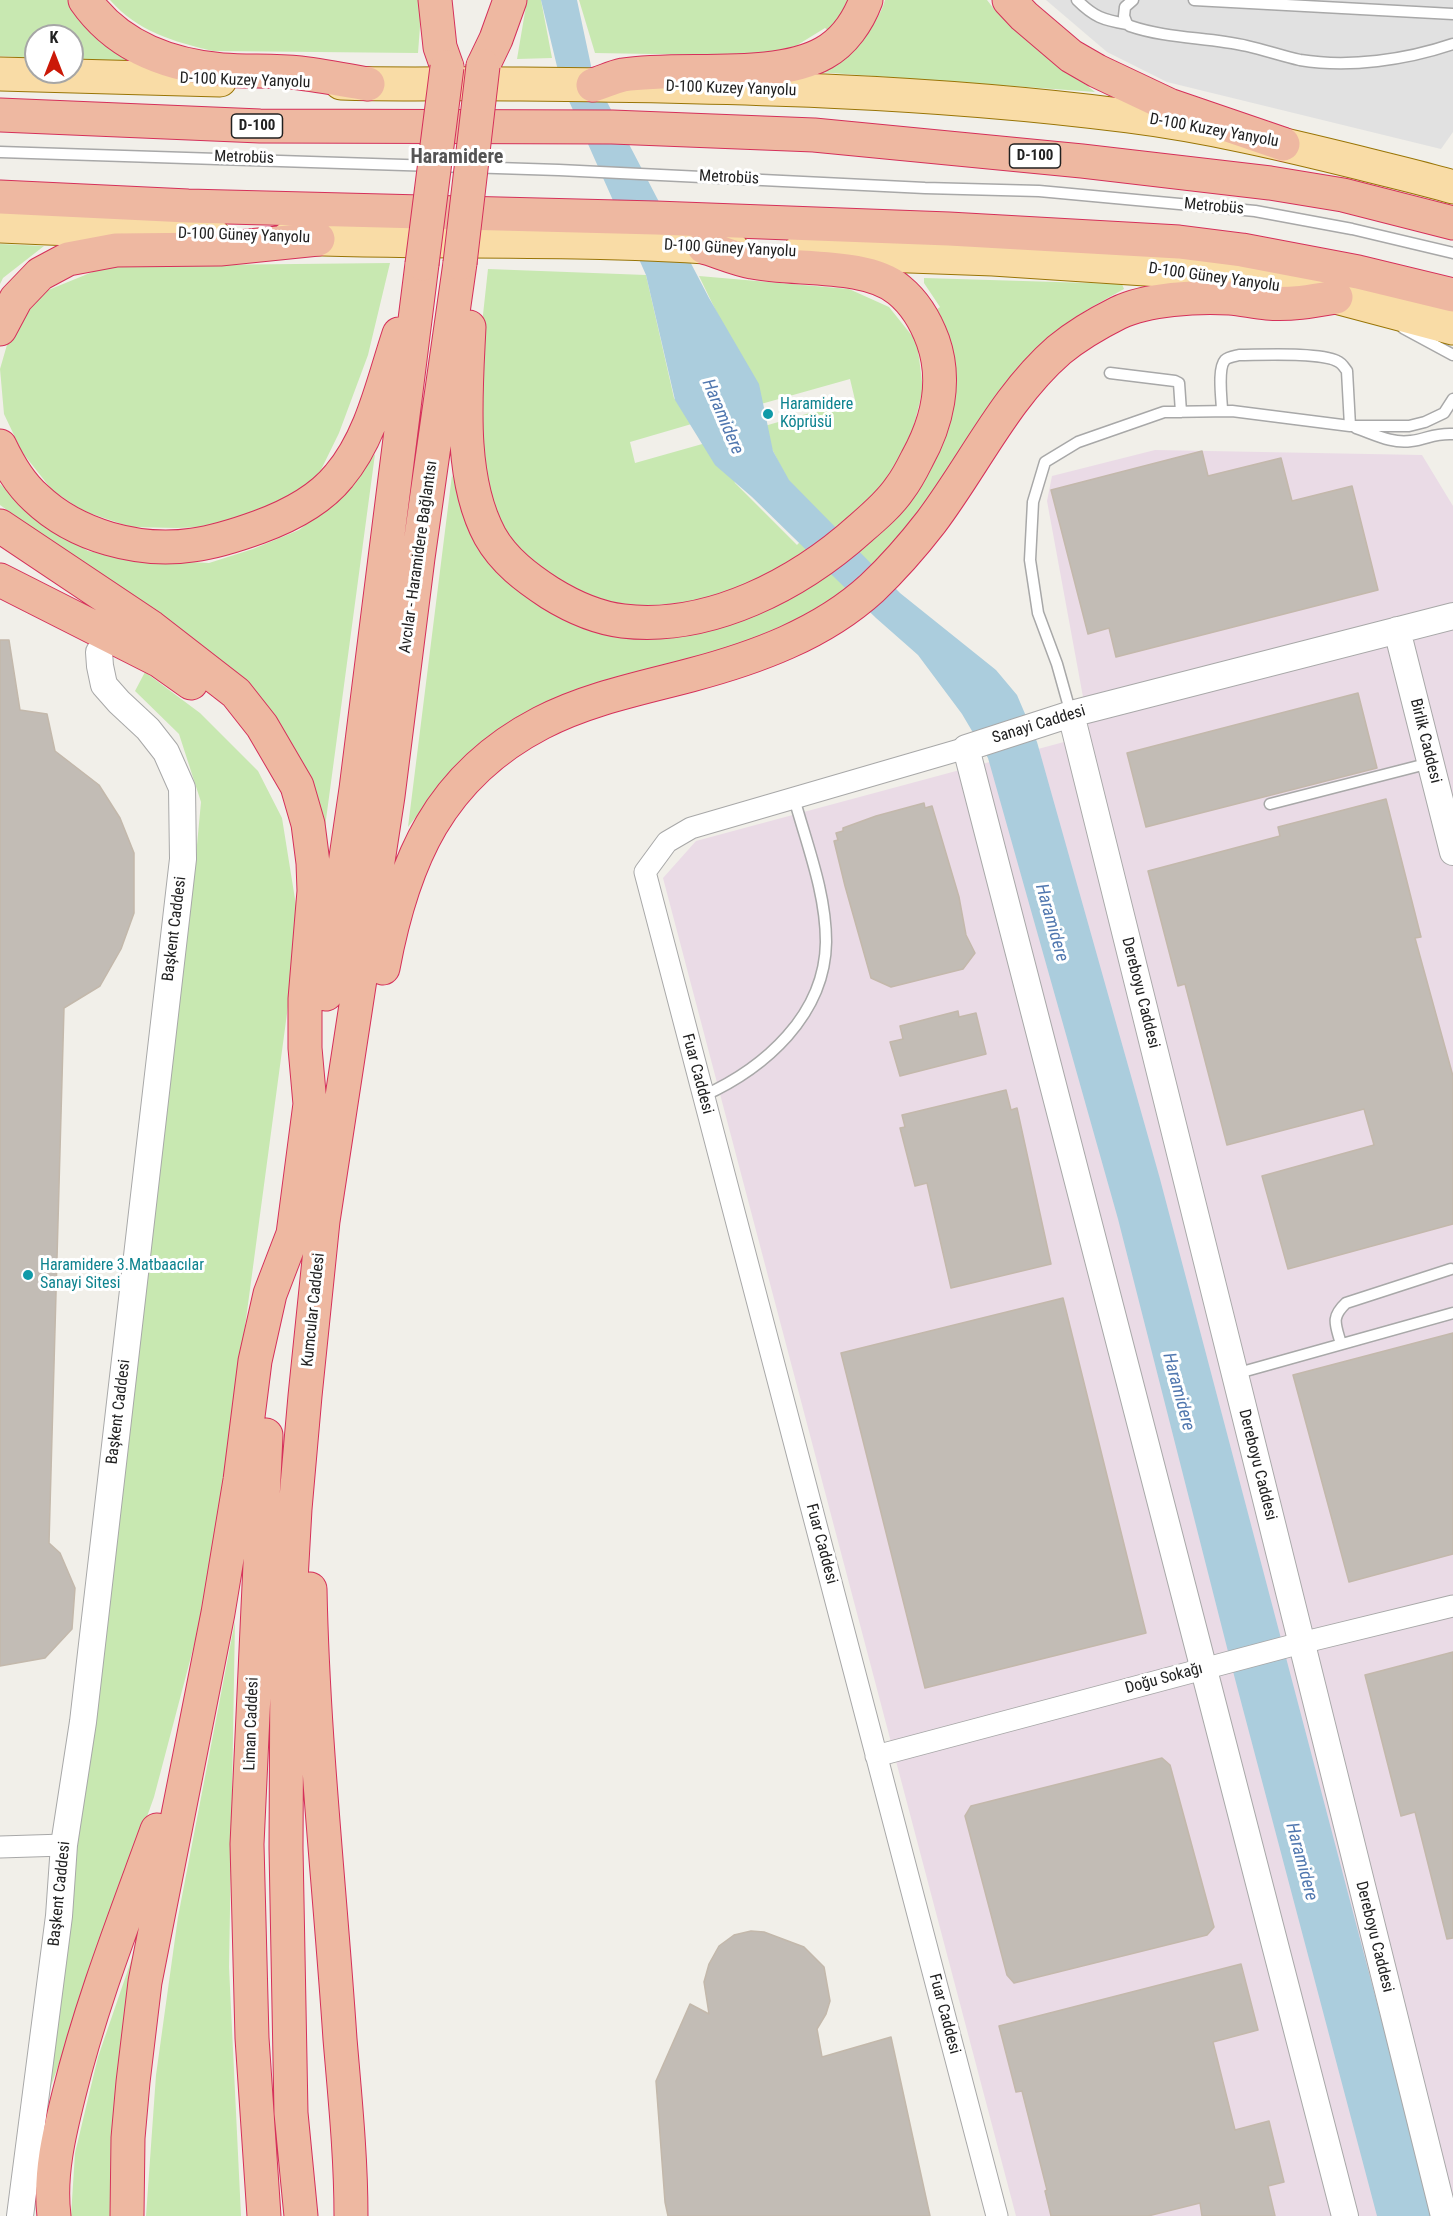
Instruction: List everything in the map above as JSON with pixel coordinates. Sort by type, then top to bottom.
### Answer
[{"type":"highway","points":[[85,0],[112,31],[135,46],[183,64],[222,70],[300,73],[368,84]]},
{"type":"highway","points":[[435,0],[440,47],[447,67]]},
{"type":"highway","name":"Avcılar - Haramidere Bağlantısı","points":[[325,1108],[356,789],[447,67],[453,0]]},
{"type":"highway","name":"Avcılar - Haramidere Bağlantısı","points":[[325,1108],[388,796],[460,262],[489,0]]},
{"type":"highway","points":[[483,66],[496,39],[510,0]]},
{"type":"highway","points":[[592,85],[622,75],[789,66],[825,53],[843,38],[858,20],[866,0]]},
{"type":"highway","points":[[1009,0],[1024,16],[1071,56],[1097,71],[1169,105],[1283,144]]},
{"type":"highway","name":"D-100","points":[[0,115],[260,126],[612,127],[814,135],[1082,161],[1259,182],[1343,195],[1453,222]]},
{"type":"highway","points":[[0,197],[188,206],[937,228],[1179,242],[1242,250],[1358,272],[1453,295]]},
{"type":"highway","points":[[0,329],[16,299],[24,290],[40,274],[68,258],[116,250],[220,249],[318,239]]},
{"type":"highway","points":[[460,262],[468,280],[470,308],[466,404],[470,466],[474,490],[490,536],[512,565],[534,583],[558,598],[590,613],[621,621],[650,622],[713,613],[772,590],[815,566],[875,517],[899,490],[926,443],[938,407],[940,380],[935,347],[914,305],[897,288],[873,277],[851,272],[752,262],[704,247]]},
{"type":"highway","points":[[0,446],[8,464],[34,498],[56,515],[101,536],[162,547],[191,546],[228,538],[268,524],[314,501],[338,477],[356,452],[369,423],[422,264]]},
{"type":"highway","points":[[127,2216],[128,2138],[145,1982],[225,1569],[240,1480],[255,1361],[270,1294],[292,1234],[325,1108],[365,1056],[390,929],[402,885],[414,855],[431,824],[454,793],[477,768],[511,740],[542,722],[620,694],[754,657],[804,633],[849,606],[873,587],[931,522],[1027,382],[1061,349],[1121,312],[1155,301],[1228,298],[1269,303],[1300,303],[1336,297]]},
{"type":"highway","points":[[0,526],[151,627],[236,693],[262,726],[297,786],[308,824],[313,863],[312,928],[305,999],[305,1048],[325,1108]]},
{"type":"highway","points":[[0,580],[160,661],[209,695],[297,786]]},
{"type":"highway","name":"Kumcular Caddesi","points":[[295,1509],[322,1233],[325,1108]]},
{"type":"highway","name":"Liman Caddesi","points":[[264,2216],[252,2038],[247,1844],[267,1414],[292,1234]]},
{"type":"highway","points":[[295,1509],[306,1539],[309,1566],[313,1687],[344,2091],[351,2216]]},
{"type":"highway","name":"Liman Caddesi","points":[[295,1509],[287,1662],[286,1848],[291,2114],[301,2216]]},
{"type":"highway","points":[[54,2216],[53,2179],[57,2150],[84,2033],[192,1738]]},
{"type":"highway","points":[[288,2025],[302,2095],[319,2216]]},
{"type":"main road","name":"D-100 Kuzey Yanyolu","points":[[0,74],[368,84],[592,85],[876,94],[1028,105],[1131,116],[1283,144],[1453,187]]},
{"type":"main road","name":"D-100 Güney Yanyolu","points":[[0,226],[318,239],[704,247],[756,251],[993,259],[1176,271],[1245,280],[1336,297],[1387,310],[1441,336]]},
{"type":"street","name":"Sanayi Caddesi","points":[[645,872],[667,842],[691,828],[966,748],[1071,714],[1453,616]]},
{"type":"street","name":"Birlik Caddesi","points":[[1397,630],[1453,852]]},
{"type":"street","name":"Başkent Caddesi","points":[[20,2216],[58,1916],[64,1845],[83,1722],[183,859],[182,788],[166,752],[148,729],[104,685],[99,652],[110,636]]},
{"type":"street","name":"Dereboyu Caddesi","points":[[1071,714],[1444,2216]]},
{"type":"street","points":[[966,748],[1345,2216]]},
{"type":"street","name":"Fuar Caddesi","points":[[645,872],[997,2216]]},
{"type":"street","name":"Doğu Sokağı","points":[[876,1756],[1301,1643],[1453,1606]]},
{"type":"street","points":[[0,1847],[64,1845]]},
{"type":"lane","points":[[1077,0],[1093,15],[1142,31],[1247,46],[1275,55],[1331,63],[1426,53],[1453,44]]},
{"type":"lane","points":[[1126,24],[1125,7],[1132,0]]},
{"type":"lane","points":[[1194,0],[1453,14]]},
{"type":"lane","name":"Metrobüs","points":[[0,152],[559,170],[925,188],[1039,191],[1255,211],[1352,229],[1453,254]]},
{"type":"lane","points":[[1441,336],[1453,355]]},
{"type":"lane","points":[[1441,336],[1453,360]]},
{"type":"lane","points":[[1222,411],[1221,375],[1223,364],[1228,358],[1239,355],[1319,357],[1335,359],[1347,371],[1350,426]]},
{"type":"lane","points":[[1110,373],[1179,383],[1181,412]]},
{"type":"lane","points":[[1071,714],[1057,664],[1038,613],[1030,560],[1033,502],[1045,462],[1078,442],[1164,412],[1222,411],[1350,426],[1409,426],[1425,422],[1444,413],[1453,399]]},
{"type":"lane","points":[[1350,426],[1386,440],[1410,442],[1439,433],[1453,434]]},
{"type":"lane","points":[[1270,804],[1430,763]]},
{"type":"lane","points":[[703,1096],[725,1086],[752,1069],[786,1039],[807,1006],[820,976],[826,942],[819,888],[794,798]]},
{"type":"lane","points":[[1341,1344],[1335,1320],[1346,1303],[1451,1269]]},
{"type":"lane","points":[[1234,1374],[1453,1312]]},
{"type":"shaded area","points":[[1046,0],[1453,0],[1453,132],[1441,149],[1167,82],[1107,52]]},
{"type":"shaded area","points":[[1155,450],[1422,455],[1453,506],[1453,2216],[1016,2216],[663,878],[696,841],[1090,735],[1047,501],[1052,476]]},
{"type":"green space","points":[[0,0],[69,0],[139,62],[84,60],[84,24],[24,24],[24,57],[0,56]]},
{"type":"green space","points":[[110,0],[422,0],[418,53],[213,51],[157,34],[132,20]]},
{"type":"green space","points":[[527,0],[541,0],[552,58],[517,59]]},
{"type":"green space","points":[[579,0],[852,0],[829,31],[825,28],[786,52],[766,56],[595,53]]},
{"type":"green space","points":[[885,0],[987,0],[994,9],[1095,92],[818,72],[867,32],[881,12]]},
{"type":"green space","points":[[0,244],[44,246],[3,278],[0,284]]},
{"type":"green space","points":[[390,263],[368,355],[339,433],[318,476],[283,501],[228,526],[131,527],[83,511],[52,490],[22,452],[4,414],[0,369],[11,331],[46,291],[107,266]]},
{"type":"green space","points":[[488,269],[646,275],[674,398],[695,423],[630,442],[635,463],[720,439],[735,483],[797,545],[821,520],[788,481],[761,427],[855,400],[850,379],[761,404],[699,276],[849,289],[889,307],[917,342],[923,389],[913,429],[889,479],[853,519],[774,576],[697,601],[629,608],[577,595],[536,572],[509,541],[483,479],[481,333]]},
{"type":"green space","points":[[924,278],[1122,284],[1124,289],[1088,309],[1048,337],[1022,365],[912,523],[855,584],[814,612],[735,646],[560,696],[503,726],[455,767],[408,827],[452,475],[474,532],[538,603],[703,628],[927,471],[947,432],[955,384],[954,356],[948,334],[936,310],[940,307],[924,283]]},
{"type":"green space","points":[[375,454],[325,827],[224,664],[0,505],[0,484],[48,526],[88,551],[132,559],[209,563],[253,549],[299,530],[332,504]]},
{"type":"green space","points":[[145,672],[200,713],[258,771],[282,818],[299,924],[233,1416],[202,1615],[154,1797],[41,2114],[70,1906],[193,888],[201,802],[179,734],[135,691]]},
{"type":"green space","points":[[235,1621],[229,1967],[241,2216],[146,2216],[156,2075],[178,1917]]},
{"type":"green space","points":[[141,1932],[113,2216],[71,2216],[75,2153],[98,2057]]},
{"type":"water","points":[[541,0],[577,0],[593,75],[709,298],[759,384],[773,451],[789,480],[900,593],[996,670],[1017,695],[1037,742],[1160,1179],[1433,2216],[1377,2216],[1235,1679],[1118,1219],[988,758],[962,714],[918,655],[876,618],[752,497],[715,465],[675,400],[646,275],[561,83]]},
{"type":"building","points":[[1202,451],[1208,476],[1281,458],[1292,501],[1352,486],[1378,590],[1116,657],[1109,628],[1088,634],[1051,490]]},
{"type":"building","name":"Haramidere 3.Matbaacılar Sanayi Sitesi","points":[[0,640],[9,640],[20,710],[47,714],[55,751],[99,785],[120,818],[134,853],[134,913],[121,949],[100,986],[64,1008],[49,1543],[60,1553],[75,1588],[72,1629],[45,1658],[0,1666]]},
{"type":"building","points":[[1358,693],[1377,768],[1146,827],[1127,753]]},
{"type":"building","points":[[1386,799],[1421,937],[1415,938],[1453,1076],[1453,1224],[1288,1269],[1262,1176],[1374,1145],[1364,1109],[1227,1145],[1185,984],[1178,986],[1148,871],[1280,836],[1278,827]]},
{"type":"building","points":[[924,803],[925,808],[932,806],[959,897],[966,935],[975,953],[963,969],[891,987],[871,978],[834,841],[838,840],[836,833],[843,831],[843,828]]},
{"type":"building","points":[[958,1011],[959,1017],[976,1013],[986,1054],[900,1076],[890,1042],[903,1039],[900,1026]]},
{"type":"building","points":[[1006,1090],[1011,1110],[1017,1108],[1051,1264],[951,1288],[927,1183],[915,1186],[900,1128],[905,1127],[902,1115]]},
{"type":"building","points":[[1063,1298],[1146,1633],[925,1688],[841,1353]]},
{"type":"building","points":[[1453,1333],[1453,1554],[1349,1582],[1293,1375]]},
{"type":"building","points":[[1453,1652],[1453,1938],[1447,1939],[1415,1812],[1401,1816],[1365,1675]]},
{"type":"building","points":[[1162,1758],[1170,1765],[1214,1927],[1207,1935],[1014,1983],[1007,1975],[965,1816],[971,1806]]},
{"type":"building","points":[[751,1931],[764,1932],[804,1947],[824,1967],[830,2001],[826,2014],[817,2029],[822,2057],[891,2037],[930,2216],[668,2216],[656,2081],[690,2004],[709,2014],[704,1982],[709,1964],[719,1946],[734,1935]]},
{"type":"building","points":[[1241,1964],[1258,2030],[1213,2042],[1235,2130],[1269,2121],[1284,2182],[1268,2186],[1275,2216],[1202,2216],[1200,2203],[1148,2216],[1051,2216],[1045,2191],[1047,2190],[1022,2091],[1016,2092],[999,2026]]},
{"type":"place","name":"Haramidere Köprüsü","points":[[768,414]]},
{"type":"place","name":"Haramidere 3.Matbaacılar Sanayi Sitesi","points":[[28,1275]]},
{"type":"district","name":"Haramidere","points":[[457,158]]}]
